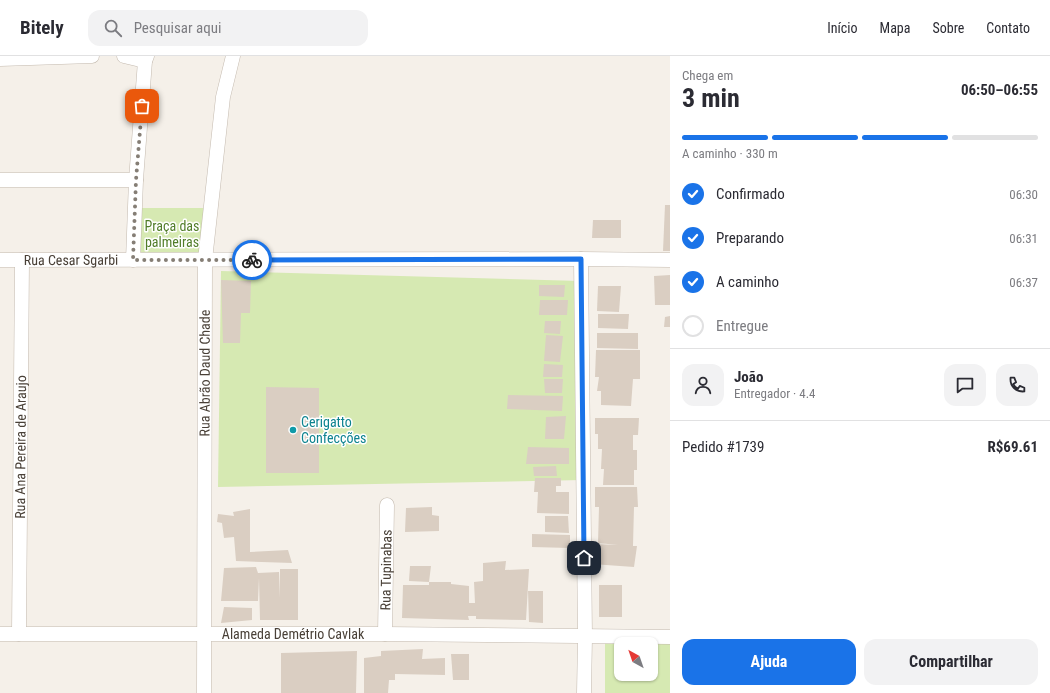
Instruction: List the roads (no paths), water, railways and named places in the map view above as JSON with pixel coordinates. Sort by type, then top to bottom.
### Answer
[{"type":"street","points":[[0,59],[92,56]]},
{"type":"street","points":[[124,56],[146,59],[136,180],[133,260]]},
{"type":"street","name":"Rua Abrão Daud Chade","points":[[204,693],[205,260],[223,96],[233,56]]},
{"type":"street","points":[[0,180],[136,180]]},
{"type":"street","points":[[581,259],[585,637],[584,693]]},
{"type":"street","name":"Rua Cesar Sgarbi","points":[[0,260],[670,260]]},
{"type":"street","name":"Rua Ana Pereira de Araujo","points":[[19,634],[22,260]]},
{"type":"street","name":"Rua Tupinabas","points":[[385,634],[387,505]]},
{"type":"street","name":"Alameda Demétrio Cavlak","points":[[0,634],[385,634],[614,637]]},
{"type":"street","points":[[658,637],[670,637]]},
{"type":"street","points":[[658,643],[670,646]]},
{"type":"place","name":"Cerigatto Confecções","points":[[293,430]]},
{"type":"park label","name":"Praça das palmeiras","points":[[172,234]]}]
